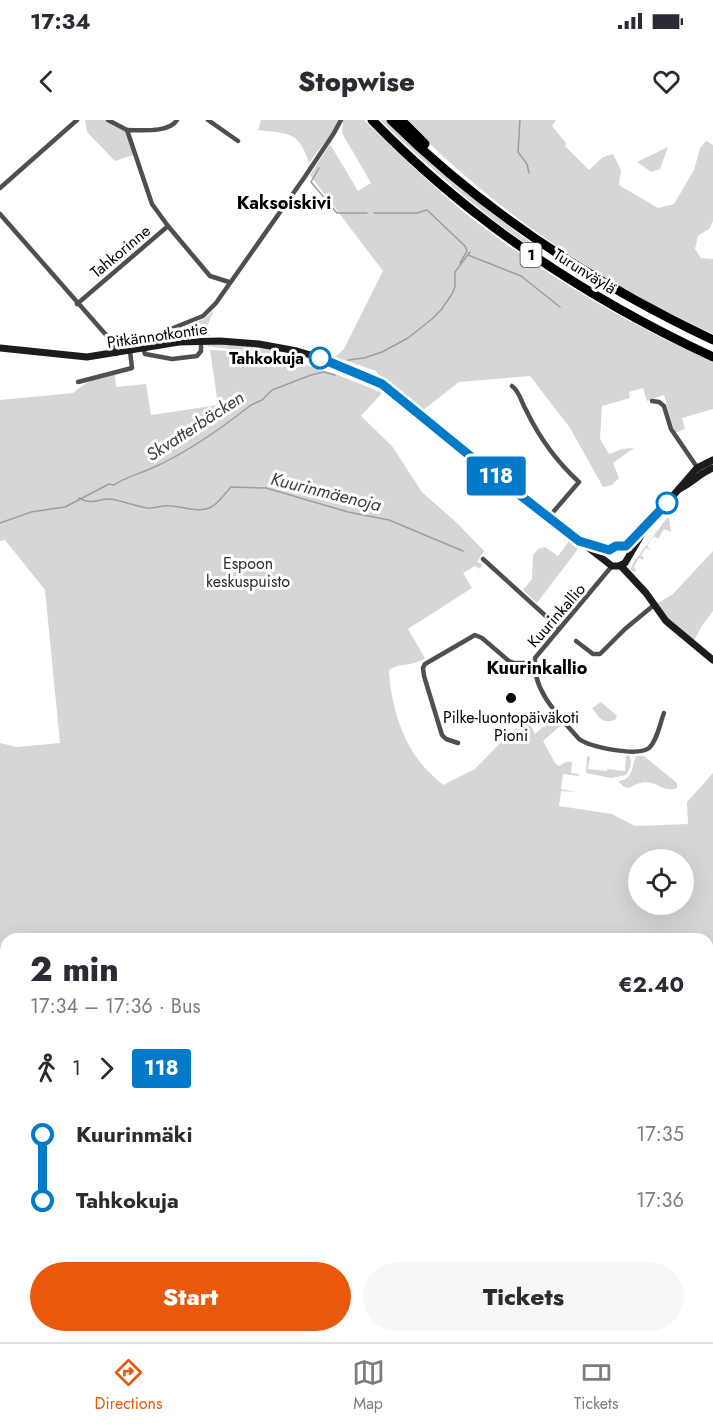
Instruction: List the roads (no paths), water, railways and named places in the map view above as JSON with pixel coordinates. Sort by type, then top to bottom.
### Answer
[{"type":"highway","name":"Turunväylä","points":[[372,120],[469,209],[515,243],[632,318],[713,357]]},
{"type":"highway","name":"Turunväylä","points":[[391,120],[422,150],[527,232],[602,282],[713,340]]},
{"type":"highway","points":[[401,120],[453,175]]},
{"type":"street","points":[[0,188],[77,120]]},
{"type":"street","points":[[108,120],[127,130],[168,128],[177,120]]},
{"type":"street","points":[[208,120],[238,141]]},
{"type":"street","points":[[201,340],[200,354],[188,359],[172,359],[145,354],[142,348],[142,339],[202,316],[216,303],[304,178],[341,120]]},
{"type":"street","name":"Tahkorinne","points":[[76,304],[168,226],[152,204],[127,130]]},
{"type":"street","points":[[0,214],[76,304],[114,344],[116,354]]},
{"type":"street","points":[[168,226],[210,276],[229,282]]},
{"type":"street","name":"Pitkännotkontie","points":[[0,348],[75,357],[116,354],[201,340],[259,344],[297,351],[327,360],[373,379],[396,393],[480,464],[610,563]]},
{"type":"street","points":[[78,382],[132,368],[130,351]]},
{"type":"street","points":[[512,386],[517,390],[526,411],[554,457],[579,482],[548,518]]},
{"type":"street","points":[[652,401],[664,406],[671,429],[699,470]]},
{"type":"street","points":[[622,548],[646,527],[680,489],[688,485],[699,470],[713,460]]},
{"type":"street","points":[[699,470],[713,468]]},
{"type":"street","points":[[624,563],[646,527]]},
{"type":"street","name":"Pitkännotkontie","points":[[579,541],[609,550]]},
{"type":"street","points":[[616,546],[622,548],[627,554],[624,563],[610,563],[609,550],[616,546]]},
{"type":"street","points":[[483,559],[559,628]]},
{"type":"street","name":"Kuurinkallio","points":[[610,563],[610,571],[537,653],[534,663],[540,690],[579,739],[586,744],[634,752],[644,751],[653,743],[664,713]]},
{"type":"street","points":[[624,563],[654,605],[676,630],[713,660]]},
{"type":"street","points":[[576,641],[593,654],[600,654],[654,605]]},
{"type":"street","points":[[458,743],[446,739],[440,729],[424,676],[423,668],[426,664],[475,635],[482,638],[509,662],[534,663]]},
{"type":"waterway","name":"Skvatterbäcken","points":[[520,120],[518,152],[527,164],[529,173]]},
{"type":"waterway","points":[[319,168],[311,182],[337,213],[367,213]]},
{"type":"waterway","points":[[374,213],[417,213],[427,210],[465,246],[467,251],[460,263]]},
{"type":"waterway","name":"Skvatterbäcken","points":[[348,360],[382,352],[408,338],[432,319],[452,294],[455,287],[455,272],[470,252]]},
{"type":"waterway","points":[[468,255],[521,276],[560,307]]},
{"type":"waterway","name":"Skvatterbäcken","points":[[0,523],[31,512],[65,507],[109,484],[114,485],[165,462],[203,440],[251,405],[262,400],[272,390],[311,375],[324,372],[335,375]]},
{"type":"waterway","name":"Kuurinmäenoja","points":[[79,498],[92,502],[111,499],[147,508],[175,506],[201,510],[214,506],[231,487],[266,488],[348,512],[389,520],[463,551]]},
{"type":"place","name":"Tahkokuja","points":[[320,358]]},
{"type":"place","name":"Pilke-luontopäiväkoti Pioni","points":[[511,698]]},
{"type":"district","name":"Kaksoiskivi","points":[[284,203]]},
{"type":"district","name":"Kuurinkallio","points":[[537,668]]},
{"type":"park label","name":"Espoon keskuspuisto","points":[[248,572]]}]
